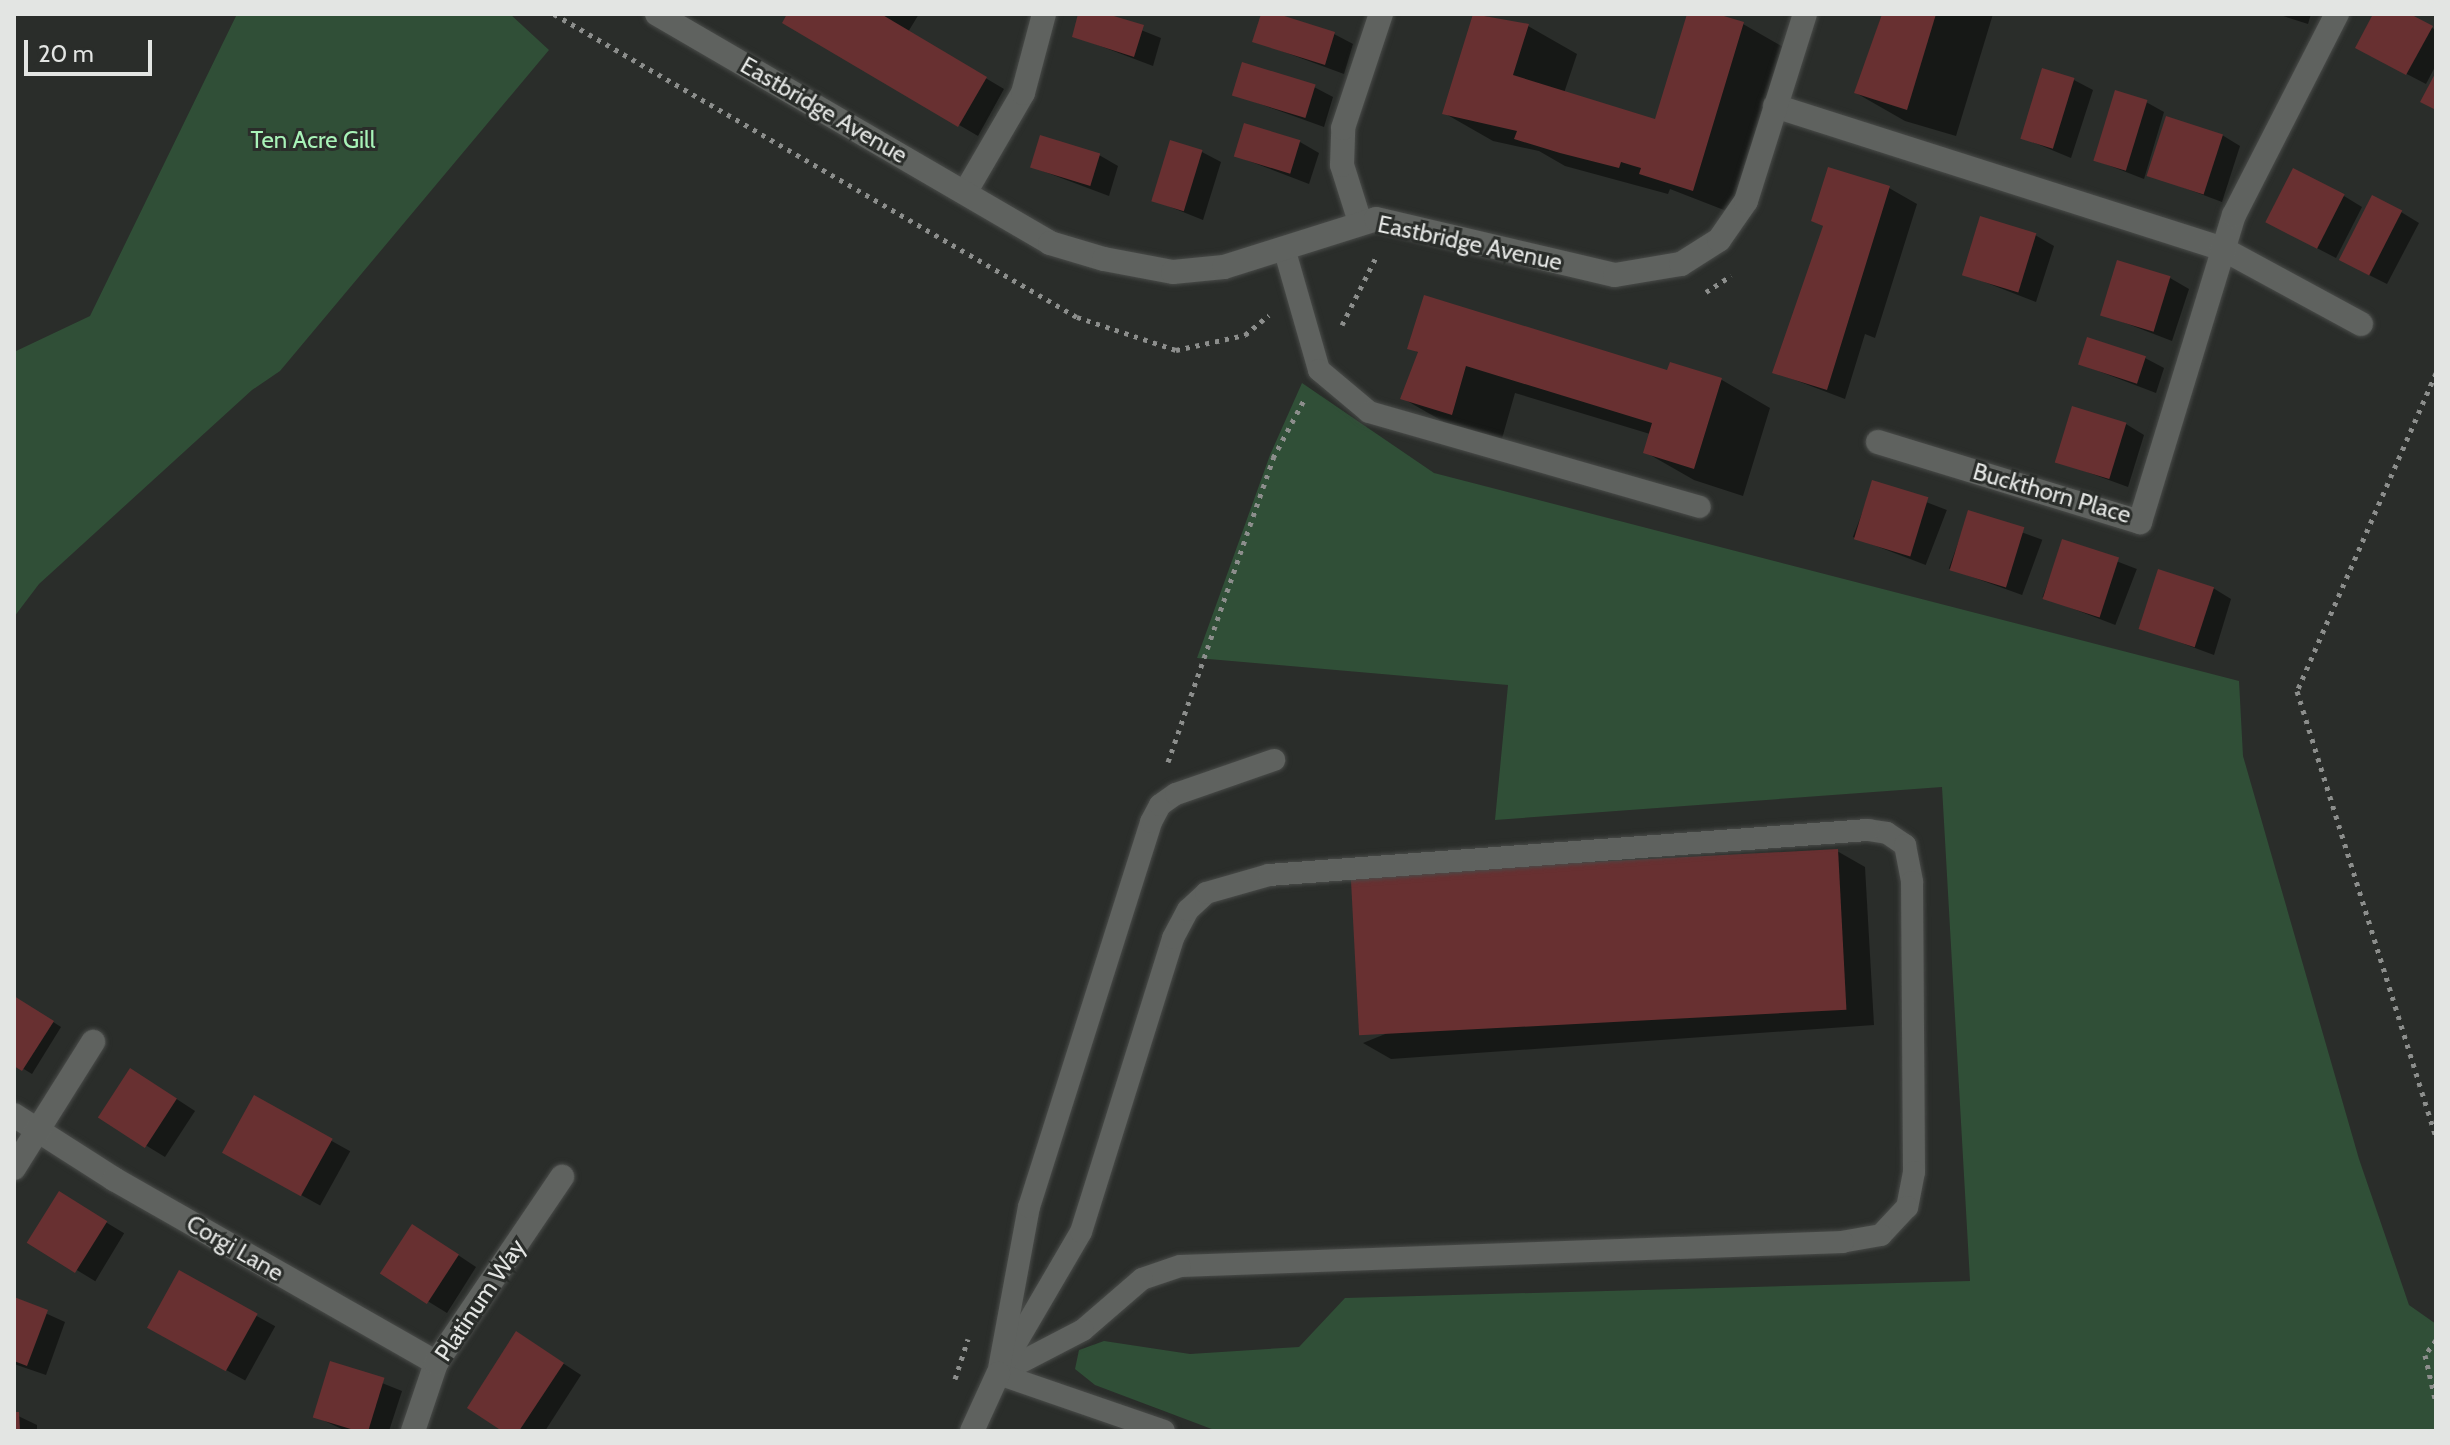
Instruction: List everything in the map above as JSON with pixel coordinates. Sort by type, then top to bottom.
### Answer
[{"type":"street","name":"Eastbridge Avenue","points":[[657,14],[966,191],[1050,243],[1173,272],[1224,267],[1376,219],[1615,275],[1681,264],[1719,240],[1746,201],[1801,15]]},
{"type":"street","points":[[966,191],[1023,93],[1044,14]]},
{"type":"street","points":[[1360,222],[1342,165],[1343,128],[1381,14]]},
{"type":"street","name":"Buckthorn Place","points":[[1878,442],[2140,522],[2234,215],[2337,14]]},
{"type":"street","points":[[1775,106],[2223,249],[2361,324]]},
{"type":"street","points":[[14,1168],[93,1042]]},
{"type":"street","name":"Corgi Lane","points":[[14,1115],[436,1363]]},
{"type":"street","name":"Platinum Way","points":[[413,1431],[436,1363],[562,1177]]},
{"type":"street","points":[[972,1431],[998,1374]]},
{"type":"lane","points":[[1284,248],[1319,370],[1369,412],[1700,507]]},
{"type":"lane","points":[[998,1374],[1029,1207],[1151,822],[1176,794],[1274,760]]},
{"type":"lane","points":[[1868,830],[1887,833],[1905,845],[1912,882],[1914,1172],[1907,1207],[1881,1235],[1843,1242],[1180,1266],[1142,1279],[1083,1330],[998,1374],[1081,1232],[1173,938],[1188,910],[1206,893],[1269,875],[1868,830]]},
{"type":"lane","points":[[998,1374],[1164,1431]]},
{"type":"path","points":[[554,14],[1077,317],[1123,335],[1176,350],[1245,335],[1295,294]]},
{"type":"path","points":[[1367,253],[1380,249]]},
{"type":"path","points":[[1694,296],[1719,287],[1738,269]]},
{"type":"path","points":[[2436,373],[2297,691],[2436,1137]]},
{"type":"path","points":[[2436,1340],[2425,1355],[2436,1403]]},
{"type":"green space","name":"Ten Acre Gill","points":[[237,14],[510,14],[549,50],[280,371],[252,390],[39,584],[14,617],[14,352],[90,316]]},
{"type":"green space","points":[[1302,383],[1434,473],[2239,681],[2243,756],[2359,1159],[2409,1305],[2436,1324],[2436,1431],[1217,1431],[1095,1385],[1075,1369],[1079,1350],[1104,1341],[1190,1354],[1299,1347],[1345,1298],[1970,1281],[1942,787],[1495,820],[1508,685],[1197,658],[1270,455]]},
{"type":"building","points":[[787,14],[881,14],[987,77],[958,127],[782,23]]},
{"type":"building","points":[[1078,14],[1107,14],[1144,25],[1134,57],[1072,37]]},
{"type":"building","points":[[1261,14],[1278,14],[1335,32],[1325,65],[1252,42]]},
{"type":"building","points":[[1473,14],[1529,24],[1513,75],[1655,119],[1687,14],[1717,14],[1744,22],[1693,191],[1639,174],[1641,168],[1621,162],[1619,168],[1560,153],[1514,139],[1517,131],[1442,114]]},
{"type":"building","points":[[1882,14],[1936,14],[1907,110],[1854,93]]},
{"type":"building","points":[[2373,14],[2410,14],[2433,26],[2406,75],[2355,48]]},
{"type":"building","points":[[1242,62],[1316,85],[1305,118],[1232,95]]},
{"type":"building","points":[[2042,68],[2075,78],[2053,149],[2020,139]]},
{"type":"building","points":[[2436,72],[2436,110],[2420,102]]},
{"type":"building","points":[[2115,90],[2148,100],[2126,171],[2093,161]]},
{"type":"building","points":[[2166,116],[2223,135],[2204,194],[2147,176]]},
{"type":"building","points":[[1244,123],[1300,140],[1290,174],[1234,156]]},
{"type":"building","points":[[1040,135],[1100,153],[1090,186],[1030,168]]},
{"type":"building","points":[[1170,140],[1203,150],[1184,211],[1151,201]]},
{"type":"building","points":[[1828,167],[1890,186],[1827,390],[1772,373],[1823,226],[1811,221]]},
{"type":"building","points":[[2293,168],[2345,194],[2317,249],[2265,222]]},
{"type":"building","points":[[2372,195],[2402,210],[2369,275],[2339,260]]},
{"type":"building","points":[[1980,216],[2036,233],[2018,293],[1962,275]]},
{"type":"building","points":[[2117,260],[2171,276],[2154,332],[2100,315]]},
{"type":"building","points":[[1424,295],[1667,370],[1670,362],[1722,378],[1694,469],[1643,453],[1652,423],[1466,366],[1452,415],[1400,399],[1418,352],[1407,349]]},
{"type":"building","points":[[2087,337],[2146,356],[2137,384],[2078,365]]},
{"type":"building","points":[[2072,406],[2127,423],[2109,479],[2055,462]]},
{"type":"building","points":[[1872,480],[1928,497],[1910,557],[1854,539]]},
{"type":"building","points":[[1968,510],[2024,527],[2006,587],[1950,570]]},
{"type":"building","points":[[2062,539],[2119,558],[2100,617],[2043,599]]},
{"type":"building","points":[[2158,569],[2214,587],[2195,647],[2139,629]]},
{"type":"building","points":[[1838,849],[1846,1010],[1359,1035],[1351,875]]},
{"type":"building","points":[[14,996],[54,1021],[22,1071],[14,1066]]},
{"type":"building","points":[[130,1068],[177,1098],[145,1148],[98,1117]]},
{"type":"building","points":[[254,1095],[333,1139],[301,1196],[222,1153]]},
{"type":"building","points":[[59,1191],[107,1221],[75,1273],[27,1243]]},
{"type":"building","points":[[412,1224],[459,1254],[427,1304],[380,1273]]},
{"type":"building","points":[[179,1270],[258,1314],[226,1371],[147,1328]]},
{"type":"building","points":[[14,1297],[48,1310],[27,1366],[14,1361]]},
{"type":"building","points":[[516,1331],[564,1363],[519,1431],[502,1431],[467,1408]]},
{"type":"building","points":[[330,1361],[385,1378],[368,1431],[357,1431],[313,1417]]},
{"type":"building","points":[[14,1412],[19,1412],[20,1431],[14,1431]]}]
